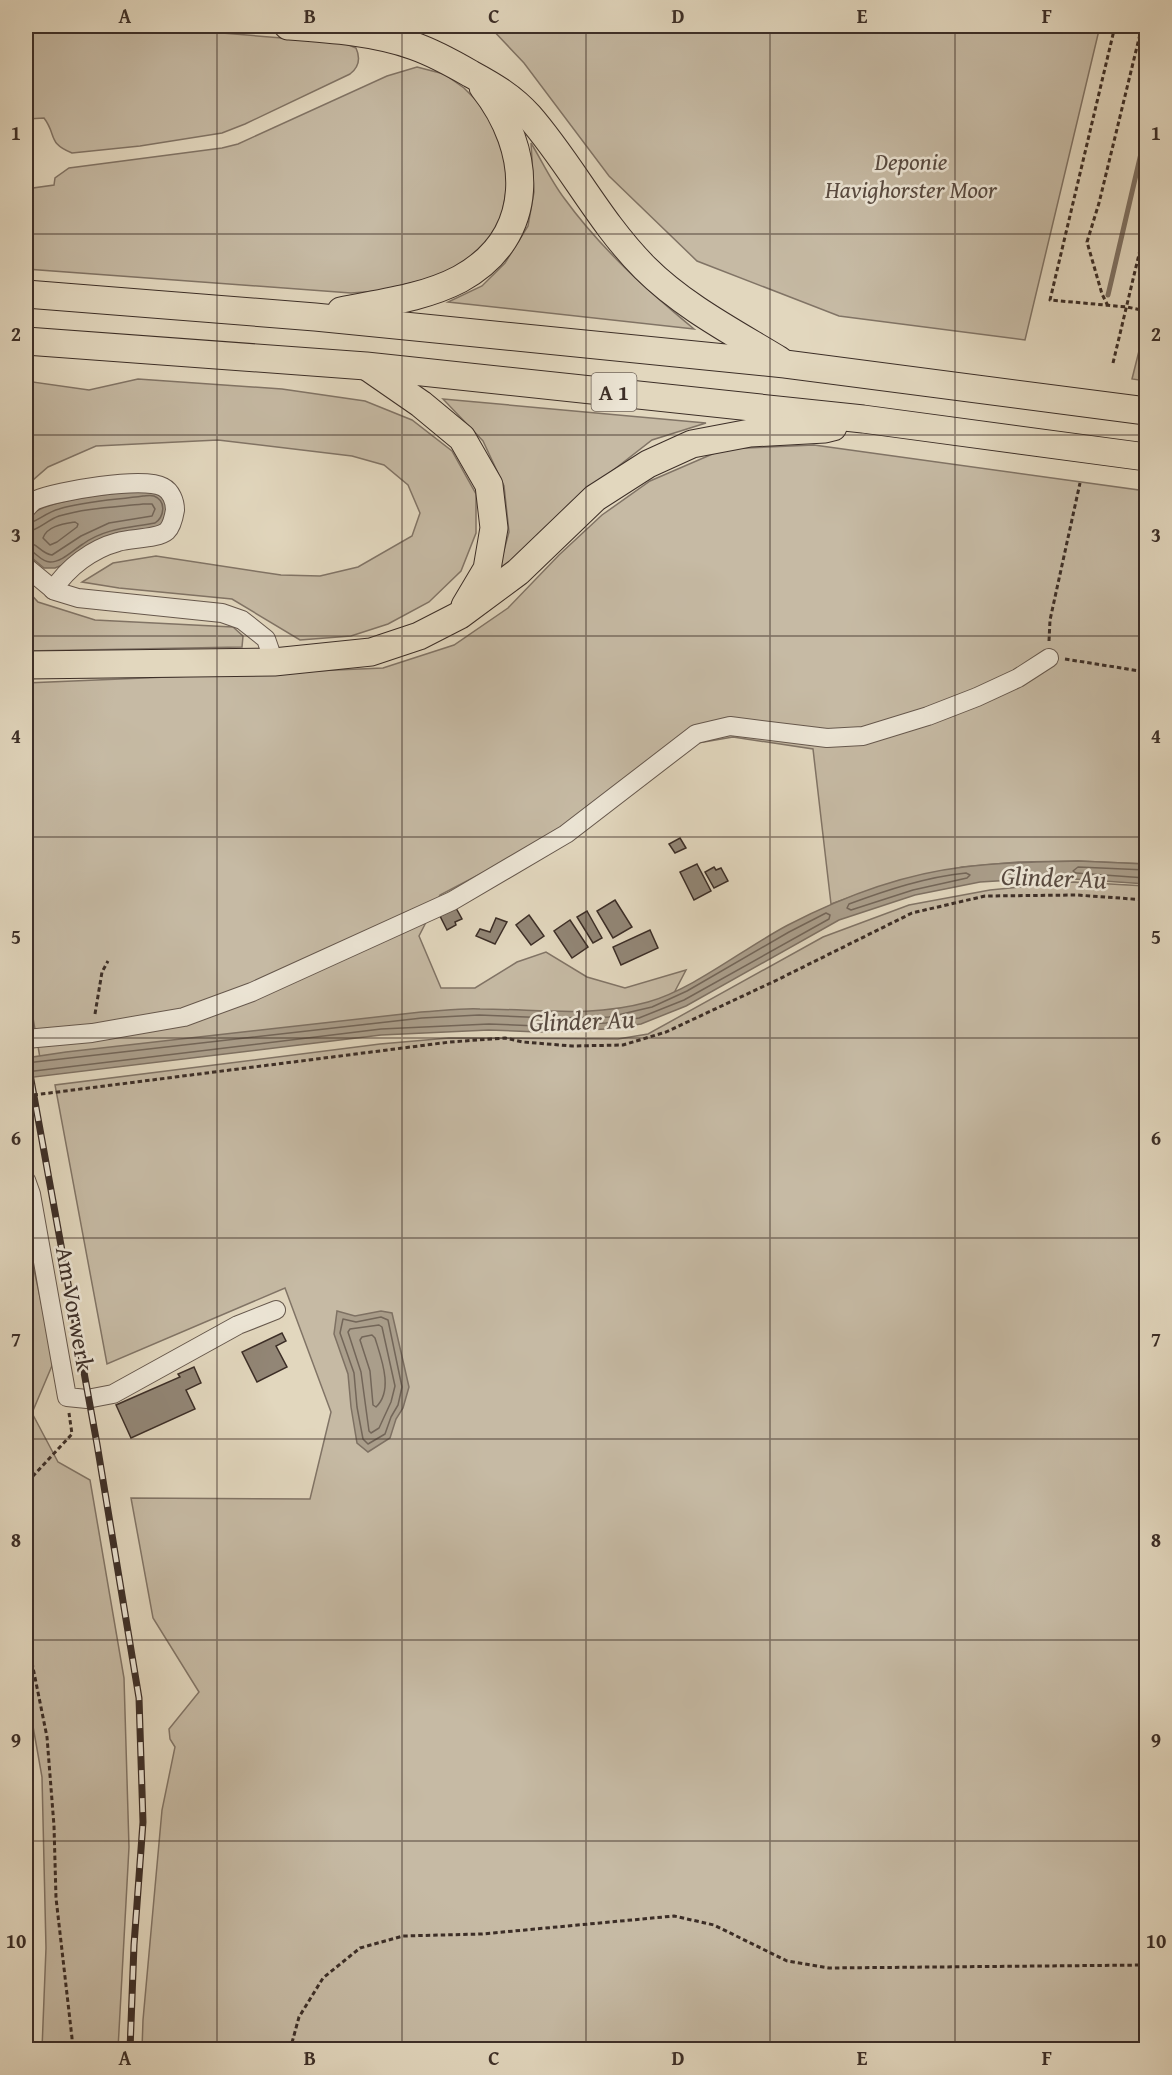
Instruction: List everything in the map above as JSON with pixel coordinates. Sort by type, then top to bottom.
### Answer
[{"type":"highway","points":[[288,26],[369,34],[413,45],[495,87],[513,99],[530,117],[616,237],[645,268],[674,295],[785,364]]},
{"type":"highway","points":[[315,317],[423,293],[444,286],[483,263],[503,241],[512,224],[521,187],[515,146],[497,106],[472,75]]},
{"type":"highway","name":"A 1","points":[[26,294],[315,317],[785,364],[1146,411]]},
{"type":"highway","name":"A 1","points":[[26,341],[366,366],[863,419],[1146,457]]},
{"type":"highway","points":[[366,366],[421,404],[462,438],[489,485],[494,528],[487,569],[460,615]]},
{"type":"highway","points":[[26,665],[274,662],[371,652],[419,636],[460,615],[518,572],[595,498],[648,464],[692,444],[750,433],[825,429],[863,419]]},
{"type":"street","points":[[26,508],[34,501],[99,486],[147,483],[161,486],[171,492],[175,507],[173,521],[167,531],[159,535],[118,542],[98,549],[60,578],[53,590]]},
{"type":"street","points":[[26,567],[53,590],[78,598],[222,613],[242,620],[266,639],[274,662]]},
{"type":"street","points":[[26,1040],[92,1033],[184,1017],[252,992],[452,901],[566,834],[696,734],[730,726],[817,737],[863,736],[928,716],[977,697],[1018,678],[1049,658]]},
{"type":"street","name":"Am Vorwerk","points":[[26,1180],[31,1194],[67,1397],[87,1399],[113,1394],[238,1324],[276,1310]]},
{"type":"path","points":[[1115,26],[1050,300],[1127,307],[1146,311]]},
{"type":"path","points":[[1108,306],[1102,294],[1087,242],[1099,203],[1142,26]]},
{"type":"path","points":[[1113,363],[1146,225]]},
{"type":"path","points":[[1080,483],[1050,620],[1049,658],[1146,672]]},
{"type":"path","points":[[26,1096],[450,1042],[505,1038],[523,1042],[573,1046],[623,1045],[666,1032],[912,913],[985,896],[1077,895],[1146,900]]},
{"type":"path","points":[[92,1033],[102,972],[108,961]]},
{"type":"path","points":[[26,1490],[33,1476],[72,1434],[67,1397]]},
{"type":"path","points":[[26,1633],[47,1737],[54,1826],[56,1898],[72,2049]]},
{"type":"path","points":[[290,2049],[299,2017],[322,1978],[360,1948],[403,1936],[482,1934],[674,1916],[714,1925],[787,1961],[829,1968],[1146,1965]]},
{"type":"green space","points":[[26,26],[135,26],[344,43],[356,48],[359,59],[357,66],[350,74],[222,133],[140,146],[72,153],[59,146],[44,118],[27,119]]},
{"type":"green space","name":"Deponie Havighorster Moor","points":[[489,26],[1100,26],[1025,340],[839,316],[697,261],[609,176],[524,63]]},
{"type":"green space","points":[[417,67],[444,74],[464,88],[477,101],[495,127],[510,169],[500,226],[482,249],[448,274],[378,291],[351,293],[26,269],[26,189],[54,185],[55,178],[69,168],[238,144],[387,76]]},
{"type":"green space","points":[[531,143],[559,191],[578,217],[642,283],[694,329],[448,302],[482,286],[505,263],[528,226],[534,192]]},
{"type":"green space","points":[[1146,323],[1146,381],[1132,379]]},
{"type":"green space","points":[[138,379],[282,389],[365,401],[412,420],[452,451],[476,494],[476,533],[461,571],[429,602],[388,624],[351,636],[300,640],[232,599],[82,582],[113,563],[156,556],[281,575],[320,576],[358,567],[412,536],[420,513],[408,485],[384,465],[352,456],[218,440],[96,446],[48,467],[26,486],[26,381],[89,390]]},
{"type":"green space","points":[[443,399],[706,423],[652,440],[575,500],[497,576],[509,532],[504,486],[483,441]]},
{"type":"green space","points":[[814,445],[1146,491],[1146,864],[1078,861],[1018,862],[962,867],[879,887],[831,904],[813,749],[733,737],[698,743],[505,861],[440,895],[419,936],[441,988],[475,988],[517,962],[546,952],[587,977],[625,988],[686,970],[674,993],[628,1014],[507,1014],[40,1058],[26,978],[26,683],[383,668],[454,645],[508,608],[559,555],[602,515],[650,481],[724,449]]},
{"type":"green space","points":[[26,589],[38,602],[95,620],[233,627],[243,636],[242,647],[26,651]]},
{"type":"green space","points":[[1074,882],[1146,886],[1146,2049],[142,2049],[162,1810],[175,1747],[170,1739],[169,1729],[199,1692],[153,1618],[131,1498],[310,1499],[331,1412],[285,1288],[107,1364],[55,1085],[380,1044],[449,1038],[618,1039],[648,1034],[823,937],[909,905],[990,890]]},
{"type":"green space","points":[[26,1233],[54,1361],[32,1413],[58,1462],[90,1480],[124,1678],[129,1847],[118,2049],[42,2049],[46,1948],[42,1777],[26,1687]]},
{"type":"water","points":[[156,490],[169,506],[165,524],[55,568],[44,568],[26,553],[26,524],[34,513],[61,502],[79,498]]},
{"type":"water","name":"Glinder Au","points":[[1078,861],[1146,864],[1146,884],[1074,879],[1013,880],[980,882],[915,895],[839,920],[686,1006],[641,1024],[606,1029],[538,1032],[489,1030],[381,1035],[26,1078],[26,1058],[66,1052],[458,1009],[585,1011],[627,1007],[648,1002],[683,988],[788,925],[873,888],[941,870],[1007,863]]},
{"type":"water","points":[[337,1311],[355,1316],[381,1311],[392,1313],[409,1387],[390,1438],[368,1452],[357,1443],[348,1374],[334,1334]]},
{"type":"building","points":[[680,838],[686,848],[675,853],[669,844]]},
{"type":"building","points":[[697,864],[711,891],[694,900],[680,872]]},
{"type":"building","points":[[714,867],[716,870],[721,868],[728,881],[714,888],[705,872]]},
{"type":"building","points":[[615,900],[632,927],[613,938],[597,911]]},
{"type":"building","points":[[456,908],[462,919],[447,930],[440,916]]},
{"type":"building","points":[[587,911],[602,938],[593,943],[577,917]]},
{"type":"building","points":[[529,915],[544,936],[531,945],[516,925]]},
{"type":"building","points":[[496,918],[507,922],[495,944],[476,936],[480,929],[490,932]]},
{"type":"building","points":[[570,920],[588,947],[572,958],[554,931]]},
{"type":"building","points":[[650,930],[658,948],[621,965],[613,947]]},
{"type":"building","points":[[282,1333],[286,1341],[276,1346],[287,1367],[257,1382],[242,1352]]},
{"type":"building","points":[[194,1367],[201,1383],[186,1390],[195,1409],[131,1438],[116,1405],[180,1377],[178,1374]]},
{"type":"waterway","points":[[1108,295],[1146,132]]},
{"type":"railway","points":[[26,1052],[97,1444],[139,1698],[143,1822],[134,1945],[130,2050]]}]
